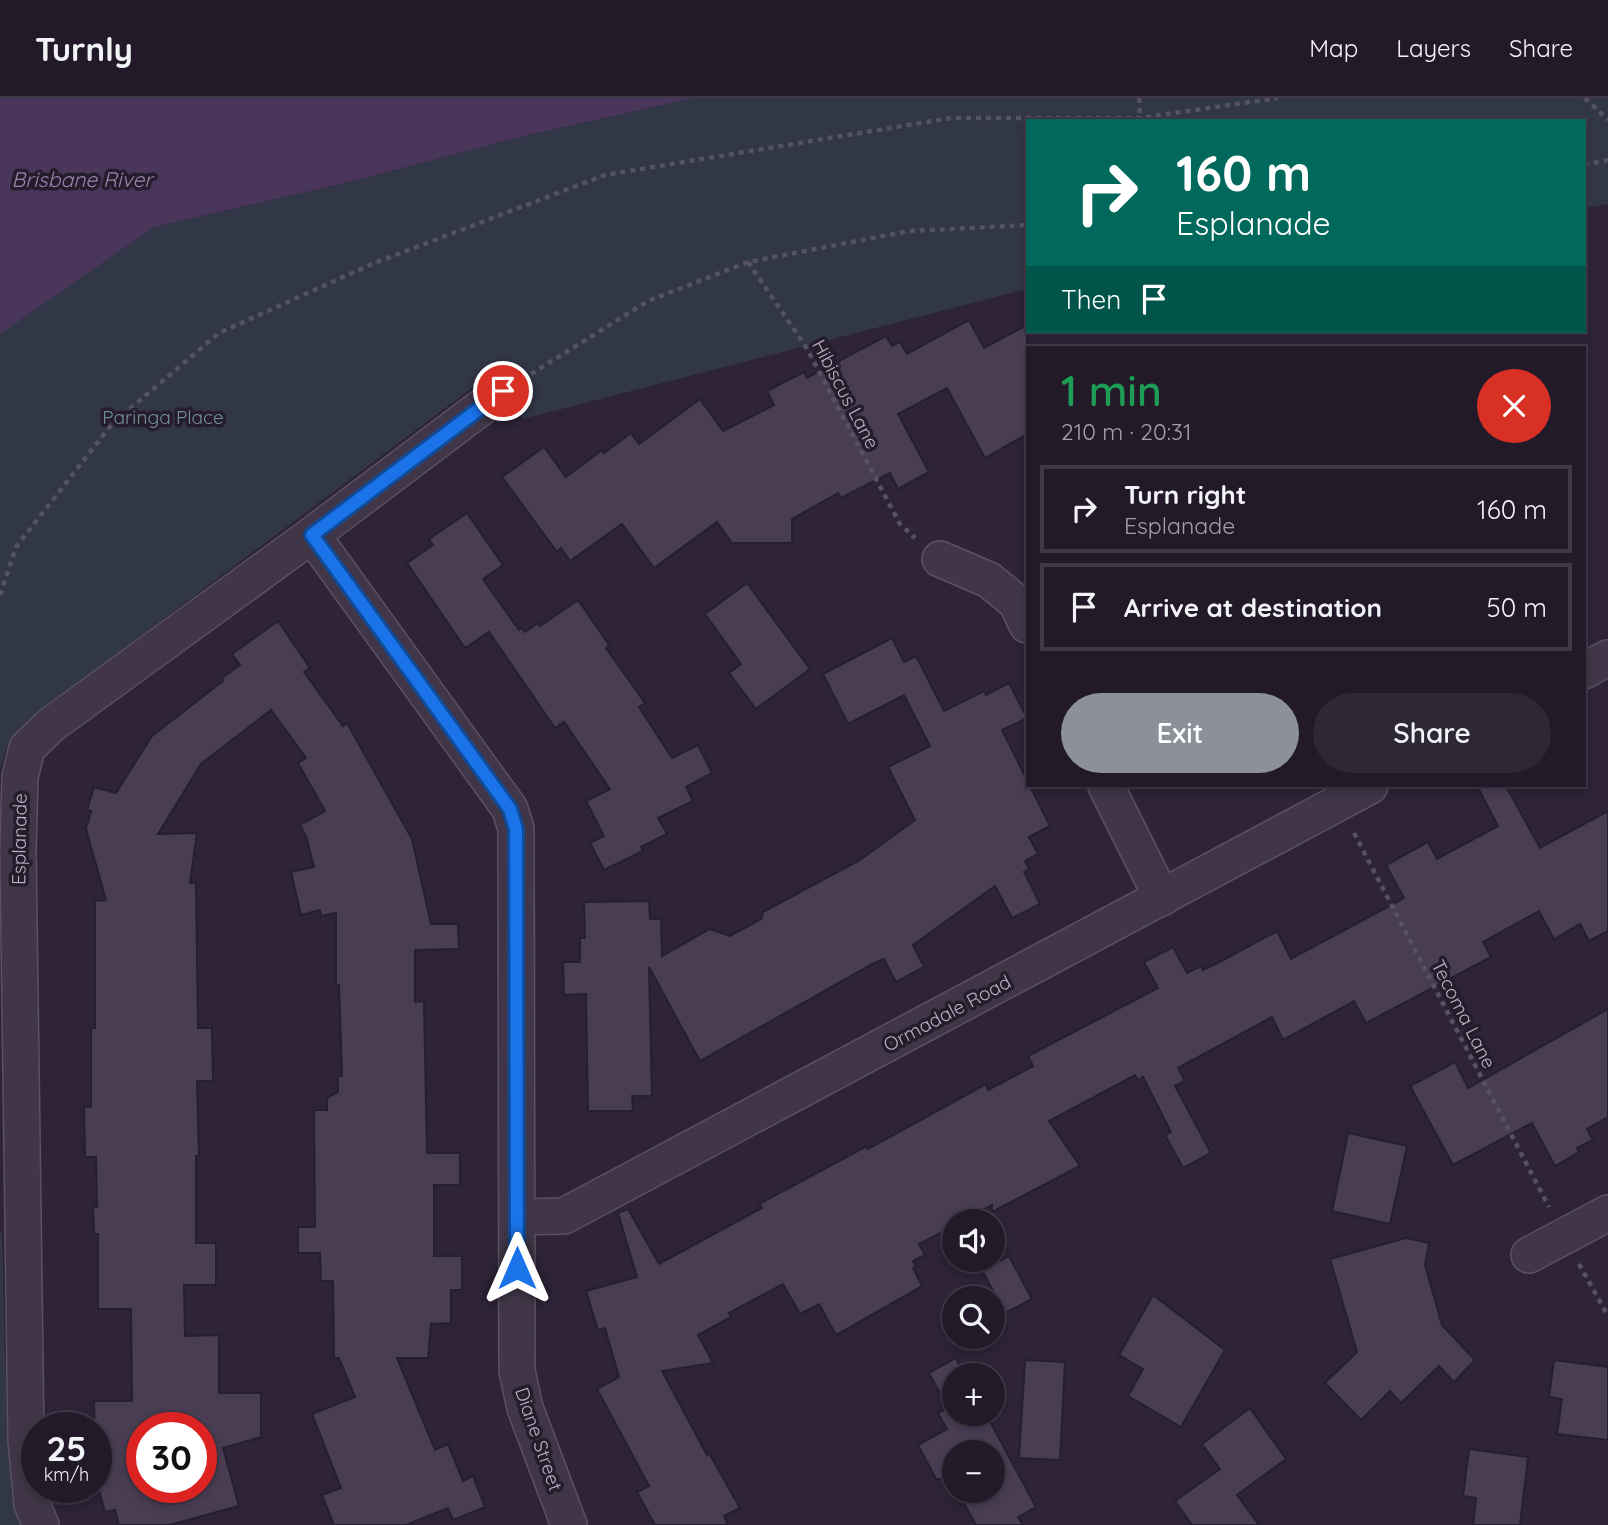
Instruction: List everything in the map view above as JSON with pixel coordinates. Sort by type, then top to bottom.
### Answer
[{"type":"street","name":"Esplanade","points":[[41,1525],[32,1504],[26,1440],[18,850],[20,777],[27,748],[51,725],[312,535],[503,391]]},
{"type":"street","name":"Diane Street","points":[[312,535],[510,809],[516,829],[517,1371],[525,1408],[569,1525]]},
{"type":"street","points":[[929,549],[989,580],[1016,602],[1026,623]]},
{"type":"street","points":[[1586,670],[1608,659]]},
{"type":"street","points":[[1106,787],[1162,898]]},
{"type":"street","name":"Ormadale Road","points":[[517,1217],[564,1216],[1368,787]]},
{"type":"street","points":[[1528,1255],[1608,1213]]},
{"type":"path","points":[[1139,98],[1142,119]]},
{"type":"path","points":[[0,595],[16,547],[112,424],[219,333],[372,264],[605,175],[951,118],[1142,119],[1278,98]]},
{"type":"path","points":[[1586,98],[1608,120]]},
{"type":"path","points":[[1586,165],[1608,160]]},
{"type":"path","points":[[503,391],[648,301],[747,262],[909,231],[1026,225]]},
{"type":"path","name":"Hibiscus Lane","points":[[747,262],[806,347],[900,524],[929,549]]},
{"type":"path","name":"Tecoma Lane","points":[[1353,830],[1550,1210]]},
{"type":"path","points":[[1575,1256],[1608,1315]]},
{"type":"green space","name":"Paringa Place","points":[[694,98],[1608,98],[1608,204],[1586,208],[1586,119],[1026,119],[1026,289],[523,419],[492,373],[26,722],[8,743],[0,770],[0,334],[154,227],[349,182],[528,135]]},
{"type":"green space","points":[[0,1233],[7,1436],[12,1493],[22,1525],[0,1525]]},
{"type":"water","name":"Brisbane River","points":[[0,98],[694,98],[528,135],[349,182],[154,227],[0,334]]},
{"type":"building","points":[[969,320],[984,348],[1026,326],[1026,435],[985,458],[947,388],[898,414],[929,472],[898,489],[890,473],[841,498],[838,493],[792,519],[792,543],[732,543],[717,522],[654,568],[622,524],[570,561],[561,548],[557,552],[502,477],[544,447],[566,477],[602,450],[604,453],[631,433],[639,444],[700,399],[723,431],[774,405],[767,391],[804,372],[807,378],[886,336],[892,346],[900,342],[907,354]]},
{"type":"building","points":[[467,513],[503,565],[483,579],[519,630],[522,628],[525,632],[538,623],[540,626],[578,600],[609,645],[606,648],[645,703],[639,707],[672,758],[698,745],[712,773],[686,787],[693,801],[658,818],[667,834],[641,847],[643,851],[604,870],[590,843],[604,836],[586,801],[610,789],[564,722],[555,728],[489,632],[465,648],[407,563],[433,545],[429,539]]},
{"type":"building","points":[[747,583],[810,669],[756,709],[729,673],[741,664],[705,614]]},
{"type":"building","points":[[278,621],[310,668],[304,672],[343,726],[347,723],[412,839],[431,924],[458,924],[459,949],[415,950],[415,1002],[424,1001],[427,1153],[460,1153],[460,1185],[434,1185],[434,1256],[462,1256],[462,1290],[451,1290],[451,1323],[431,1324],[428,1358],[397,1358],[435,1450],[448,1444],[463,1481],[473,1476],[485,1507],[453,1520],[448,1508],[406,1525],[334,1525],[322,1495],[341,1488],[312,1414],[355,1397],[339,1358],[334,1358],[333,1281],[321,1281],[320,1253],[298,1253],[298,1227],[315,1227],[314,1110],[327,1110],[327,1098],[338,1092],[338,1076],[342,1076],[339,985],[336,985],[336,913],[321,916],[320,910],[301,915],[291,872],[314,867],[306,836],[300,825],[325,811],[298,763],[306,758],[271,710],[201,764],[158,834],[197,833],[190,883],[196,883],[198,1028],[212,1028],[213,1081],[197,1081],[199,1156],[196,1156],[196,1243],[216,1243],[216,1285],[184,1285],[185,1336],[219,1335],[219,1393],[261,1393],[261,1437],[223,1448],[239,1506],[169,1525],[119,1525],[115,1510],[105,1512],[102,1503],[112,1503],[112,1412],[94,1412],[94,1401],[132,1401],[131,1309],[98,1309],[98,1234],[94,1234],[93,1207],[97,1207],[96,1157],[85,1157],[84,1107],[91,1107],[91,1028],[95,1028],[95,901],[106,900],[86,829],[91,811],[87,810],[94,787],[116,793],[152,736],[240,665],[232,654]]},
{"type":"building","points":[[892,638],[904,662],[916,656],[944,711],[984,691],[986,695],[1009,683],[1026,718],[1002,730],[1026,778],[1026,787],[1030,787],[1050,826],[1029,837],[1038,854],[1025,861],[1029,869],[1024,872],[1040,904],[1012,918],[995,886],[913,945],[924,967],[896,982],[884,959],[874,963],[700,1061],[649,967],[652,1096],[632,1096],[633,1111],[588,1111],[586,994],[564,995],[563,962],[580,962],[580,938],[585,938],[584,902],[649,901],[650,919],[661,919],[662,956],[710,929],[730,936],[761,919],[763,912],[860,860],[915,820],[888,767],[930,746],[904,695],[848,724],[823,674]]},
{"type":"building","points":[[1478,787],[1507,787],[1540,848],[1608,811],[1608,931],[1589,941],[1580,924],[1554,939],[1539,911],[1483,942],[1491,957],[1366,1023],[1354,1001],[1283,1040],[1272,1017],[1178,1068],[1185,1081],[1175,1086],[1211,1153],[1183,1168],[1165,1135],[1171,1132],[1143,1077],[1138,1080],[1135,1075],[1049,1121],[1080,1166],[998,1209],[992,1209],[992,1205],[985,1209],[942,1209],[942,1232],[919,1244],[925,1255],[913,1261],[916,1267],[913,1268],[922,1286],[836,1335],[819,1304],[800,1314],[783,1284],[729,1313],[731,1317],[698,1335],[713,1363],[662,1371],[707,1455],[709,1453],[740,1508],[724,1516],[728,1525],[655,1525],[637,1492],[649,1486],[597,1389],[619,1377],[605,1328],[598,1330],[586,1291],[637,1277],[618,1213],[628,1209],[659,1264],[762,1208],[759,1204],[867,1146],[868,1149],[986,1084],[988,1090],[1033,1066],[1028,1056],[1158,988],[1144,962],[1173,947],[1187,973],[1201,966],[1203,970],[1277,931],[1291,959],[1404,898],[1386,865],[1428,842],[1437,859],[1498,826]]},
{"type":"building","points":[[1608,1009],[1608,1117],[1587,1129],[1593,1140],[1577,1148],[1579,1152],[1555,1166],[1532,1123],[1453,1165],[1410,1086],[1455,1062],[1468,1088]]},
{"type":"building","points":[[1348,1133],[1407,1146],[1390,1224],[1332,1211]]},
{"type":"building","points":[[1406,1238],[1429,1243],[1425,1265],[1442,1325],[1475,1360],[1454,1382],[1439,1366],[1401,1403],[1390,1391],[1361,1420],[1325,1383],[1357,1352],[1330,1259]]},
{"type":"building","points":[[1009,1256],[1032,1299],[1005,1313],[1005,1286],[991,1286],[983,1272],[1005,1272],[1005,1258]]},
{"type":"building","points":[[1153,1295],[1225,1350],[1181,1427],[1128,1396],[1143,1369],[1119,1355]]},
{"type":"building","points":[[1025,1360],[1065,1362],[1060,1460],[1019,1458]]},
{"type":"building","points":[[1554,1360],[1608,1367],[1608,1440],[1557,1434],[1562,1399],[1549,1397]]},
{"type":"building","points":[[942,1366],[942,1397],[929,1373]]},
{"type":"building","points":[[1250,1408],[1286,1459],[1237,1495],[1259,1525],[1192,1525],[1175,1501],[1220,1469],[1202,1444]]},
{"type":"building","points":[[945,1426],[992,1426],[1000,1440],[942,1440],[942,1479],[936,1479],[918,1445],[947,1429]]},
{"type":"building","points":[[1005,1449],[1036,1507],[1018,1517],[1023,1525],[976,1525],[964,1503],[1005,1503]]},
{"type":"building","points":[[1469,1449],[1528,1457],[1520,1525],[1473,1525],[1476,1498],[1463,1496]]},
{"type":"route","points":[[503,391],[312,535],[510,809],[516,829],[517,1268]]}]
